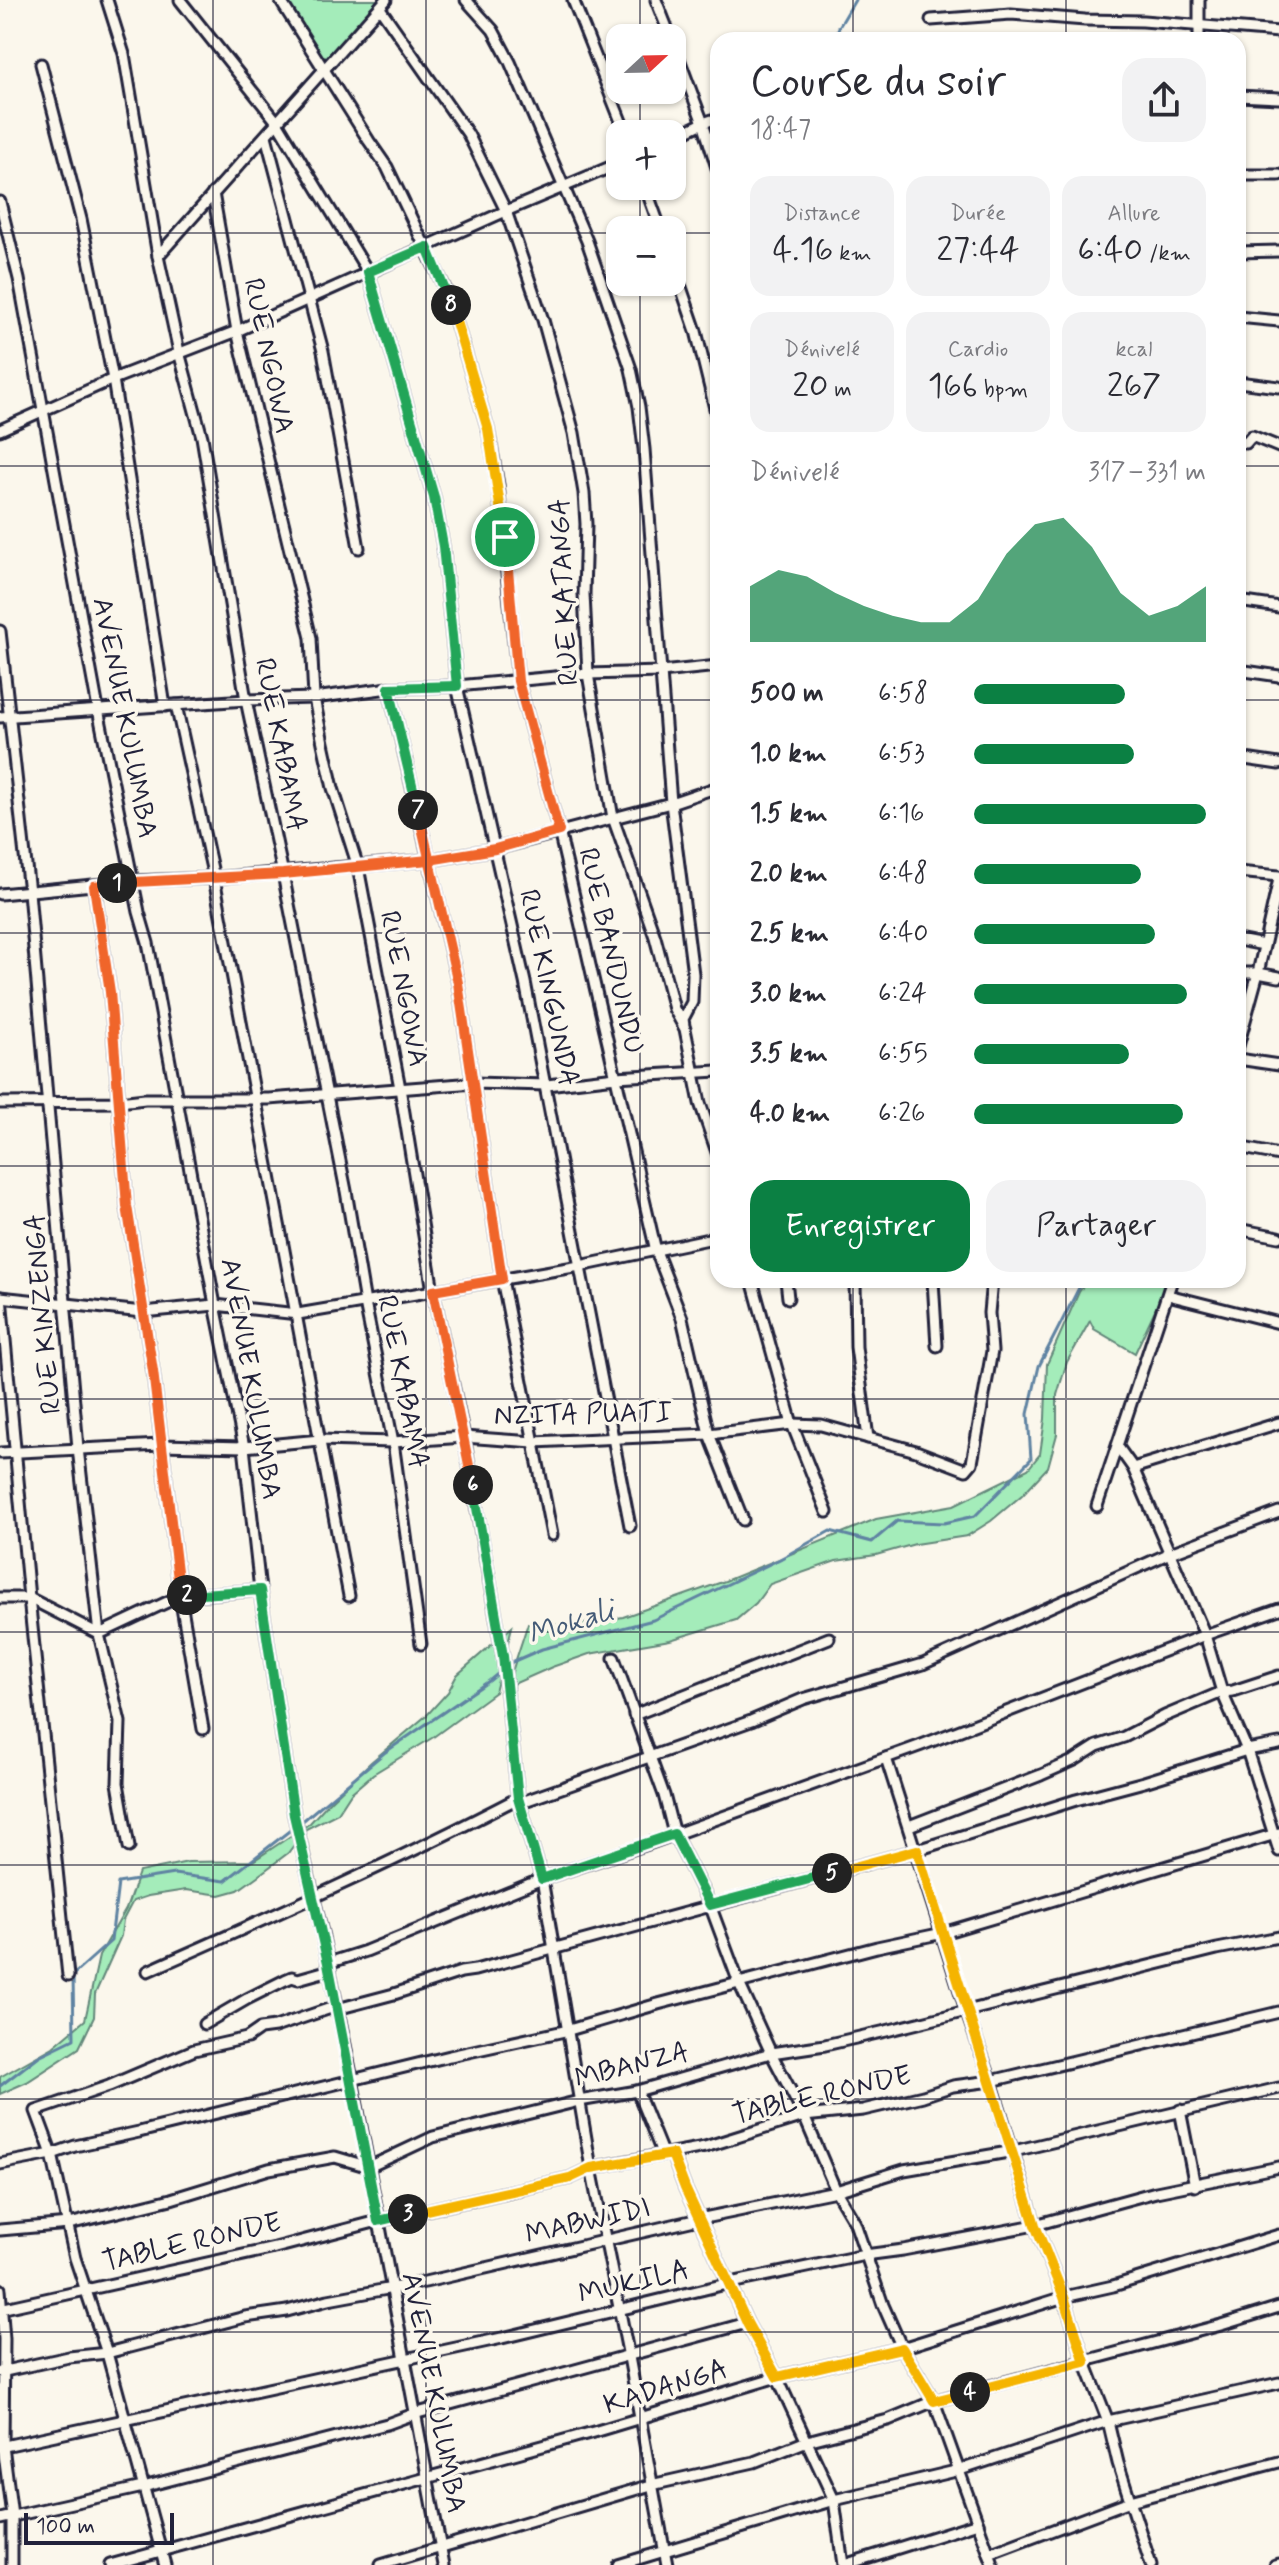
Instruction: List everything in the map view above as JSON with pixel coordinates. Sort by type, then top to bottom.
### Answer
[{"type":"street","name":"RUE KABAMA","points":[[107,0],[124,54],[158,256],[202,437],[246,700],[346,1191],[393,1442],[421,1644]]},
{"type":"street","name":"RUE KINGUNDA","points":[[180,0],[277,122],[368,272],[434,497],[443,546],[457,686],[547,1085],[630,1526]]},
{"type":"street","name":"RUE BANDUNDU","points":[[280,0],[387,167],[448,295],[488,429],[505,537],[518,681],[559,831],[656,1251],[682,1318],[709,1434],[743,1520]]},
{"type":"street","points":[[466,0],[493,30],[510,62],[587,241],[631,369],[639,407],[671,803],[693,974],[692,1002],[683,1019],[685,1029]]},
{"type":"street","points":[[573,0],[620,120]]},
{"type":"street","points":[[656,0],[666,24]]},
{"type":"street","points":[[1199,0],[1200,32]]},
{"type":"street","points":[[158,256],[383,4]]},
{"type":"street","name":"RUE KATANGA","points":[[383,4],[468,134],[506,211],[543,320],[574,433],[584,493],[588,674],[613,818],[655,937],[674,1009],[685,1029],[700,1103],[710,1132]]},
{"type":"street","points":[[931,20],[1011,14],[1279,32]]},
{"type":"street","points":[[41,64],[81,219],[171,705],[214,878],[349,1596]]},
{"type":"street","points":[[686,77],[710,145]]},
{"type":"street","points":[[1246,96],[1279,98]]},
{"type":"street","points":[[686,131],[710,121]]},
{"type":"street","points":[[266,136],[323,351],[359,548]]},
{"type":"street","points":[[0,430],[113,379],[237,331],[606,169]]},
{"type":"street","points":[[1246,175],[1279,175]]},
{"type":"street","name":"RUE NGOWA","points":[[213,193],[237,331],[311,638],[314,698],[333,788],[358,867],[400,1088],[433,1291],[464,1437],[503,1656],[519,1801],[542,1879],[591,2168],[667,2565]]},
{"type":"street","name":"AVENUE KULUMBA","points":[[0,202],[19,279],[98,709],[148,943],[244,1447],[260,1590],[294,1815],[352,2079],[444,2565]]},
{"type":"street","points":[[1246,252],[1279,251]]},
{"type":"street","points":[[684,296],[710,388]]},
{"type":"street","points":[[1246,318],[1279,321]]},
{"type":"street","points":[[1246,383],[1279,387]]},
{"type":"street","points":[[1246,443],[1252,436],[1279,447]]},
{"type":"street","points":[[1246,602],[1279,607]]},
{"type":"street","name":"RUE KINZENGA","points":[[0,631],[5,717],[29,892],[78,1448],[99,1634],[120,1722],[118,1783],[129,1847]]},
{"type":"street","points":[[5,717],[314,698],[389,688],[457,686],[710,667]]},
{"type":"street","points":[[1246,671],[1279,676]]},
{"type":"street","points":[[389,688],[458,983],[502,1279],[552,1535]]},
{"type":"street","points":[[1246,759],[1279,764]]},
{"type":"street","points":[[0,894],[134,881],[283,874],[429,860],[495,849],[671,803],[710,790]]},
{"type":"street","points":[[1246,873],[1279,878],[1275,916],[1264,945],[1246,1017]]},
{"type":"street","points":[[94,886],[110,992],[127,1206],[180,1596],[203,1729]]},
{"type":"street","points":[[1246,942],[1264,945]]},
{"type":"street","points":[[1246,973],[1279,977]]},
{"type":"street","points":[[1246,1060],[1279,1065]]},
{"type":"street","points":[[0,1103],[269,1099],[474,1083],[547,1085],[710,1071]]},
{"type":"street","points":[[1246,1149],[1279,1155]]},
{"type":"street","points":[[1246,1231],[1279,1237]]},
{"type":"street","points":[[68,1976],[0,1297],[143,1312],[215,1305],[298,1314],[580,1266],[710,1239]]},
{"type":"street","points":[[754,1288],[792,1424],[827,1512]]},
{"type":"street","points":[[787,1288],[788,1298]]},
{"type":"street","points":[[855,1288],[856,1347],[868,1438]]},
{"type":"street","points":[[933,1288],[937,1346]]},
{"type":"street","name":"NZITA PUATI","points":[[0,1453],[161,1445],[244,1447],[320,1440],[393,1442],[464,1437],[534,1442],[709,1434],[792,1424],[821,1425],[916,1451],[966,1470],[972,1463],[992,1351],[989,1313],[991,1288]]},
{"type":"street","points":[[1097,1506],[1170,1288]]},
{"type":"street","points":[[1168,1295],[1279,1323]]},
{"type":"street","points":[[1133,1468],[1279,1423]]},
{"type":"street","points":[[1118,1447],[1133,1468],[1205,1635],[1222,1692],[1277,1834],[1279,1851]]},
{"type":"street","points":[[148,1971],[314,1898],[519,1801],[751,1721],[803,1699],[923,1664],[1170,1553],[1279,1512]]},
{"type":"street","points":[[0,1598],[29,1598],[99,1634],[180,1596],[260,1590]]},
{"type":"street","points":[[204,2024],[285,1980],[314,1976],[366,1951],[542,1879],[886,1758],[1279,1609]]},
{"type":"street","points":[[634,1715],[829,1638]]},
{"type":"street","points":[[614,1658],[674,1834],[710,1905],[739,1983],[771,2053],[804,2116],[836,2191],[855,2223],[883,2305],[902,2348],[934,2401],[993,2565]]},
{"type":"street","points":[[909,1826],[1041,1775],[1097,1746],[1124,1737],[1222,1692],[1279,1676]]},
{"type":"street","points":[[165,2565],[107,2353],[75,2258],[52,2154],[36,2111],[109,2086],[194,2050],[247,2038],[260,2029],[917,1850],[1076,1800],[1247,1750],[1279,1744]]},
{"type":"street","points":[[886,1758],[1014,2151],[1035,2225],[1108,2421],[1151,2565]]},
{"type":"street","points":[[0,2164],[569,2030],[877,1947],[943,1933],[1277,1834]]},
{"type":"street","name":"MBANZA","points":[[369,2167],[433,2137],[579,2101],[637,2091],[771,2053],[825,2045],[967,2013],[1217,1949],[1279,1937]]},
{"type":"street","name":"TABLE RONDE","points":[[1,2309],[570,2178],[591,2168],[705,2147],[804,2116],[863,2110],[953,2086],[991,2081],[1279,2012]]},
{"type":"street","name":"MABWIDI","points":[[1,2372],[69,2357],[107,2353],[245,2317],[287,2311],[836,2191],[904,2170],[1014,2151],[1279,2088]]},
{"type":"street","points":[[637,2091],[834,2500],[844,2565],[978,2523]]},
{"type":"street","points":[[1180,2110],[1195,2186]]},
{"type":"street","points":[[0,2230],[69,2224],[171,2199],[269,2169],[335,2157],[369,2167]]},
{"type":"street","name":"MUKILA","points":[[2,2446],[619,2311],[730,2283],[1035,2225],[1156,2192],[1279,2167]]},
{"type":"street","name":"KADANGA","points":[[110,2565],[426,2479],[777,2377],[902,2348],[1279,2235]]},
{"type":"street","points":[[0,2289],[2,2446],[12,2516],[12,2565]]},
{"type":"street","points":[[381,2565],[651,2485],[754,2462],[807,2441],[888,2420],[934,2401],[1279,2307]]},
{"type":"street","points":[[0,2519],[143,2487],[387,2424],[747,2323]]},
{"type":"street","points":[[618,2565],[834,2500],[960,2470],[1108,2421],[1279,2383]]},
{"type":"street","points":[[989,2554],[1130,2501],[1279,2462]]},
{"type":"green space","points":[[280,0],[386,0],[325,69]]},
{"type":"green space","points":[[1082,1288],[1165,1288],[1135,1353],[1094,1329],[1090,1321],[1067,1362],[1057,1395],[1057,1434],[1048,1467],[1022,1495],[991,1521],[967,1536],[836,1561],[770,1584],[756,1603],[736,1620],[670,1640],[589,1654],[507,1687],[528,1623],[583,1624],[623,1617],[725,1581],[876,1519],[954,1505],[1028,1469],[1040,1454],[1047,1364]]},
{"type":"green space","points":[[512,1627],[495,1692],[432,1738],[373,1774],[351,1793],[338,1813],[306,1829],[288,1853],[259,1875],[238,1890],[220,1895],[186,1890],[133,1901],[95,1994],[94,2017],[79,2048],[27,2082],[0,2094],[0,2077],[53,2047],[85,2020],[99,1956],[126,1909],[139,1872],[188,1862],[253,1861],[310,1823],[371,1762],[427,1715],[448,1692],[457,1675]]},
{"type":"waterway","name":"Mokali","points":[[837,32],[855,0]]},
{"type":"waterway","name":"Mokali","points":[[299,1824],[384,1753],[512,1662],[542,1649],[653,1620],[780,1559],[830,1531],[872,1542],[897,1521],[944,1523],[975,1516],[1031,1459],[1028,1414],[1039,1366],[1079,1288]]},
{"type":"waterway","name":"Mokali","points":[[0,2086],[39,2056],[74,2039],[73,1975],[111,1941],[118,1883],[174,1874],[225,1881],[293,1828]]},
{"type":"route","points":[[505,537],[488,429],[448,295],[427,247],[368,272],[434,497],[443,546],[457,686],[389,688],[429,860],[458,983],[502,1279],[433,1291],[464,1437],[503,1656],[518,1798],[542,1879],[674,1834],[710,1905],[917,1850],[1035,2225],[1064,2297],[1085,2362],[934,2401],[902,2348],[777,2377],[747,2323],[672,2154],[591,2168],[570,2178],[378,2221],[337,2006],[294,1815],[260,1590],[180,1596],[153,1371],[127,1206],[110,992],[94,886],[134,881],[283,874],[429,860],[495,849],[559,831],[518,681],[505,537]]}]
